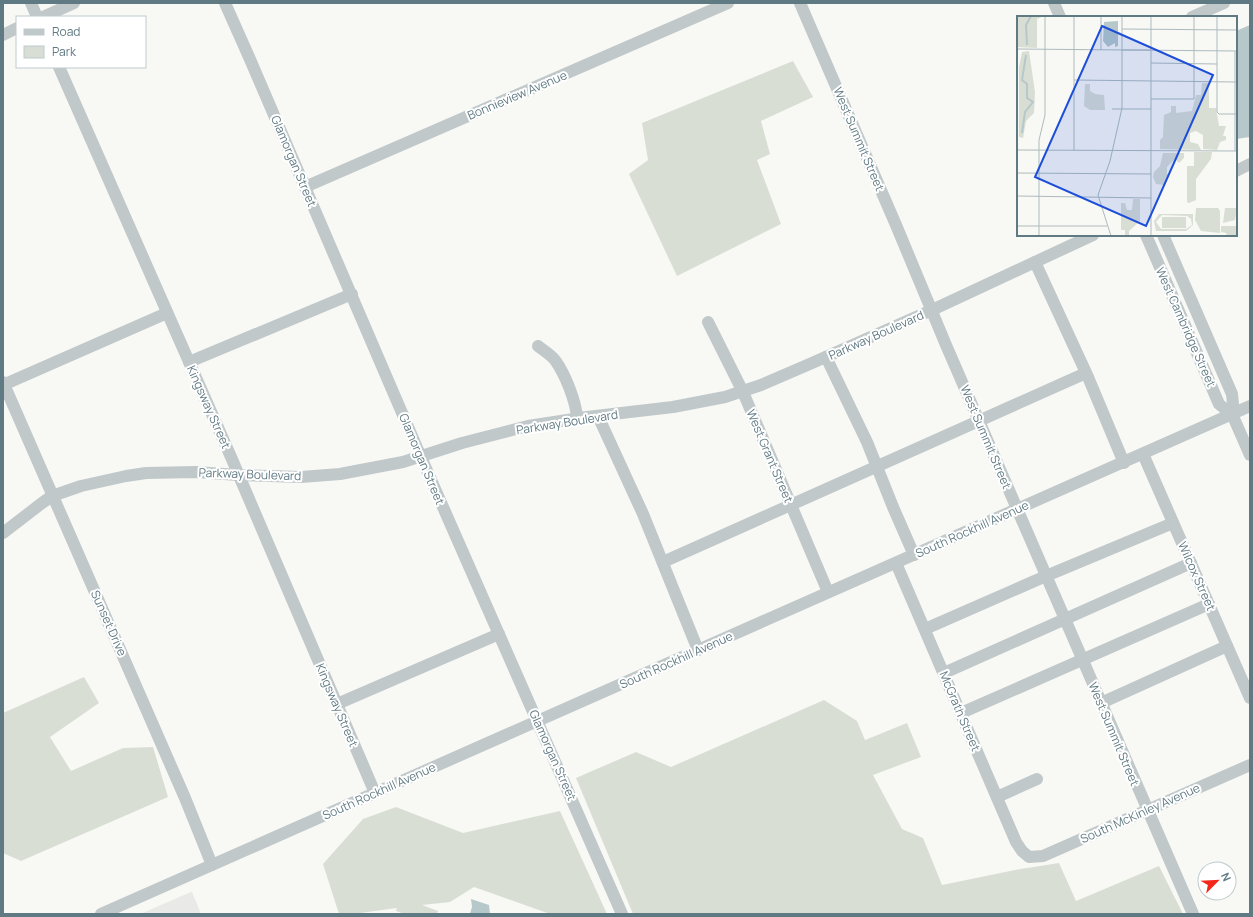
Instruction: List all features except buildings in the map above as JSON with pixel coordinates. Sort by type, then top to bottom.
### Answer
[{"type":"street","points":[[31,3],[38,16]]},
{"type":"street","points":[[45,16],[74,3]]},
{"type":"street","name":"Glamorgan Street","points":[[225,3],[421,456],[622,914]]},
{"type":"street","name":"Bonnieview Avenue","points":[[305,187],[728,3]]},
{"type":"street","name":"West Summit Street","points":[[800,3],[978,420],[1193,914]]},
{"type":"street","points":[[1054,3],[1060,16]]},
{"type":"street","points":[[1196,11],[1224,3]]},
{"type":"street","points":[[3,35],[16,28]]},
{"type":"street","name":"Kingsway Street","points":[[59,68],[189,362],[375,793]]},
{"type":"street","points":[[1237,170],[1250,164]]},
{"type":"street","name":"Parkway Boulevard","points":[[3,533],[52,496],[81,486],[126,476],[196,472],[301,477],[340,474],[387,465],[421,456],[462,442],[528,426],[577,418],[673,407],[704,402],[743,392],[932,310],[1091,236]]},
{"type":"street","name":"West Cambridge Street","points":[[1146,236],[1220,404],[1232,414]]},
{"type":"street","name":"West Cambridge Street","points":[[1163,236],[1232,394],[1232,414],[1250,455]]},
{"type":"street","points":[[1035,262],[1086,373],[1124,462]]},
{"type":"street","points":[[189,362],[352,294]]},
{"type":"street","points":[[3,384],[167,313]]},
{"type":"street","name":"West Grant Street","points":[[708,322],[743,392],[828,592]]},
{"type":"street","points":[[538,346],[554,359],[560,369],[576,407],[577,418]]},
{"type":"street","points":[[826,357],[867,442],[914,555]]},
{"type":"street","points":[[663,562],[1086,373]]},
{"type":"street","name":"Sunset Drive","points":[[3,384],[185,798],[212,865]]},
{"type":"street","name":"South Rockhill Avenue","points":[[101,914],[1250,406]]},
{"type":"street","points":[[598,416],[643,514],[698,650]]},
{"type":"street","name":"Wilcox Street","points":[[1143,454],[1250,698]]},
{"type":"street","points":[[925,630],[1046,576],[1174,523]]},
{"type":"street","name":"McGrath Street","points":[[896,563],[1016,842],[1022,851],[1029,857]]},
{"type":"street","points":[[944,673],[1191,563]]},
{"type":"street","points":[[961,713],[1209,604]]},
{"type":"street","points":[[337,704],[499,634]]},
{"type":"street","points":[[1101,703],[1227,646]]},
{"type":"street","name":"South McKinley Avenue","points":[[1029,857],[1043,856],[1250,765]]},
{"type":"street","points":[[997,797],[1036,779]]},
{"type":"shaded area","points":[[1250,25],[1250,137],[1237,139],[1237,31]]},
{"type":"shaded area","points":[[191,892],[201,914],[140,914]]},
{"type":"shaded area","points":[[471,899],[489,905],[490,914],[470,914],[472,907]]},
{"type":"green space","points":[[793,61],[813,97],[761,121],[770,154],[757,160],[781,224],[677,276],[629,174],[648,160],[642,123]]},
{"type":"green space","points":[[84,677],[99,703],[50,737],[71,771],[123,748],[153,747],[168,797],[21,861],[3,853],[3,713]]},
{"type":"green space","points":[[824,700],[857,721],[865,740],[907,723],[921,757],[873,775],[902,829],[923,838],[942,885],[1015,870],[1059,863],[1076,901],[1159,866],[1183,914],[633,914],[576,778],[636,752],[671,767]]},
{"type":"green space","points":[[396,807],[463,833],[560,811],[607,914],[550,914],[474,887],[450,902],[422,905],[438,911],[437,914],[405,914],[396,911],[397,908],[353,914],[339,914],[323,864],[363,819]]}]
